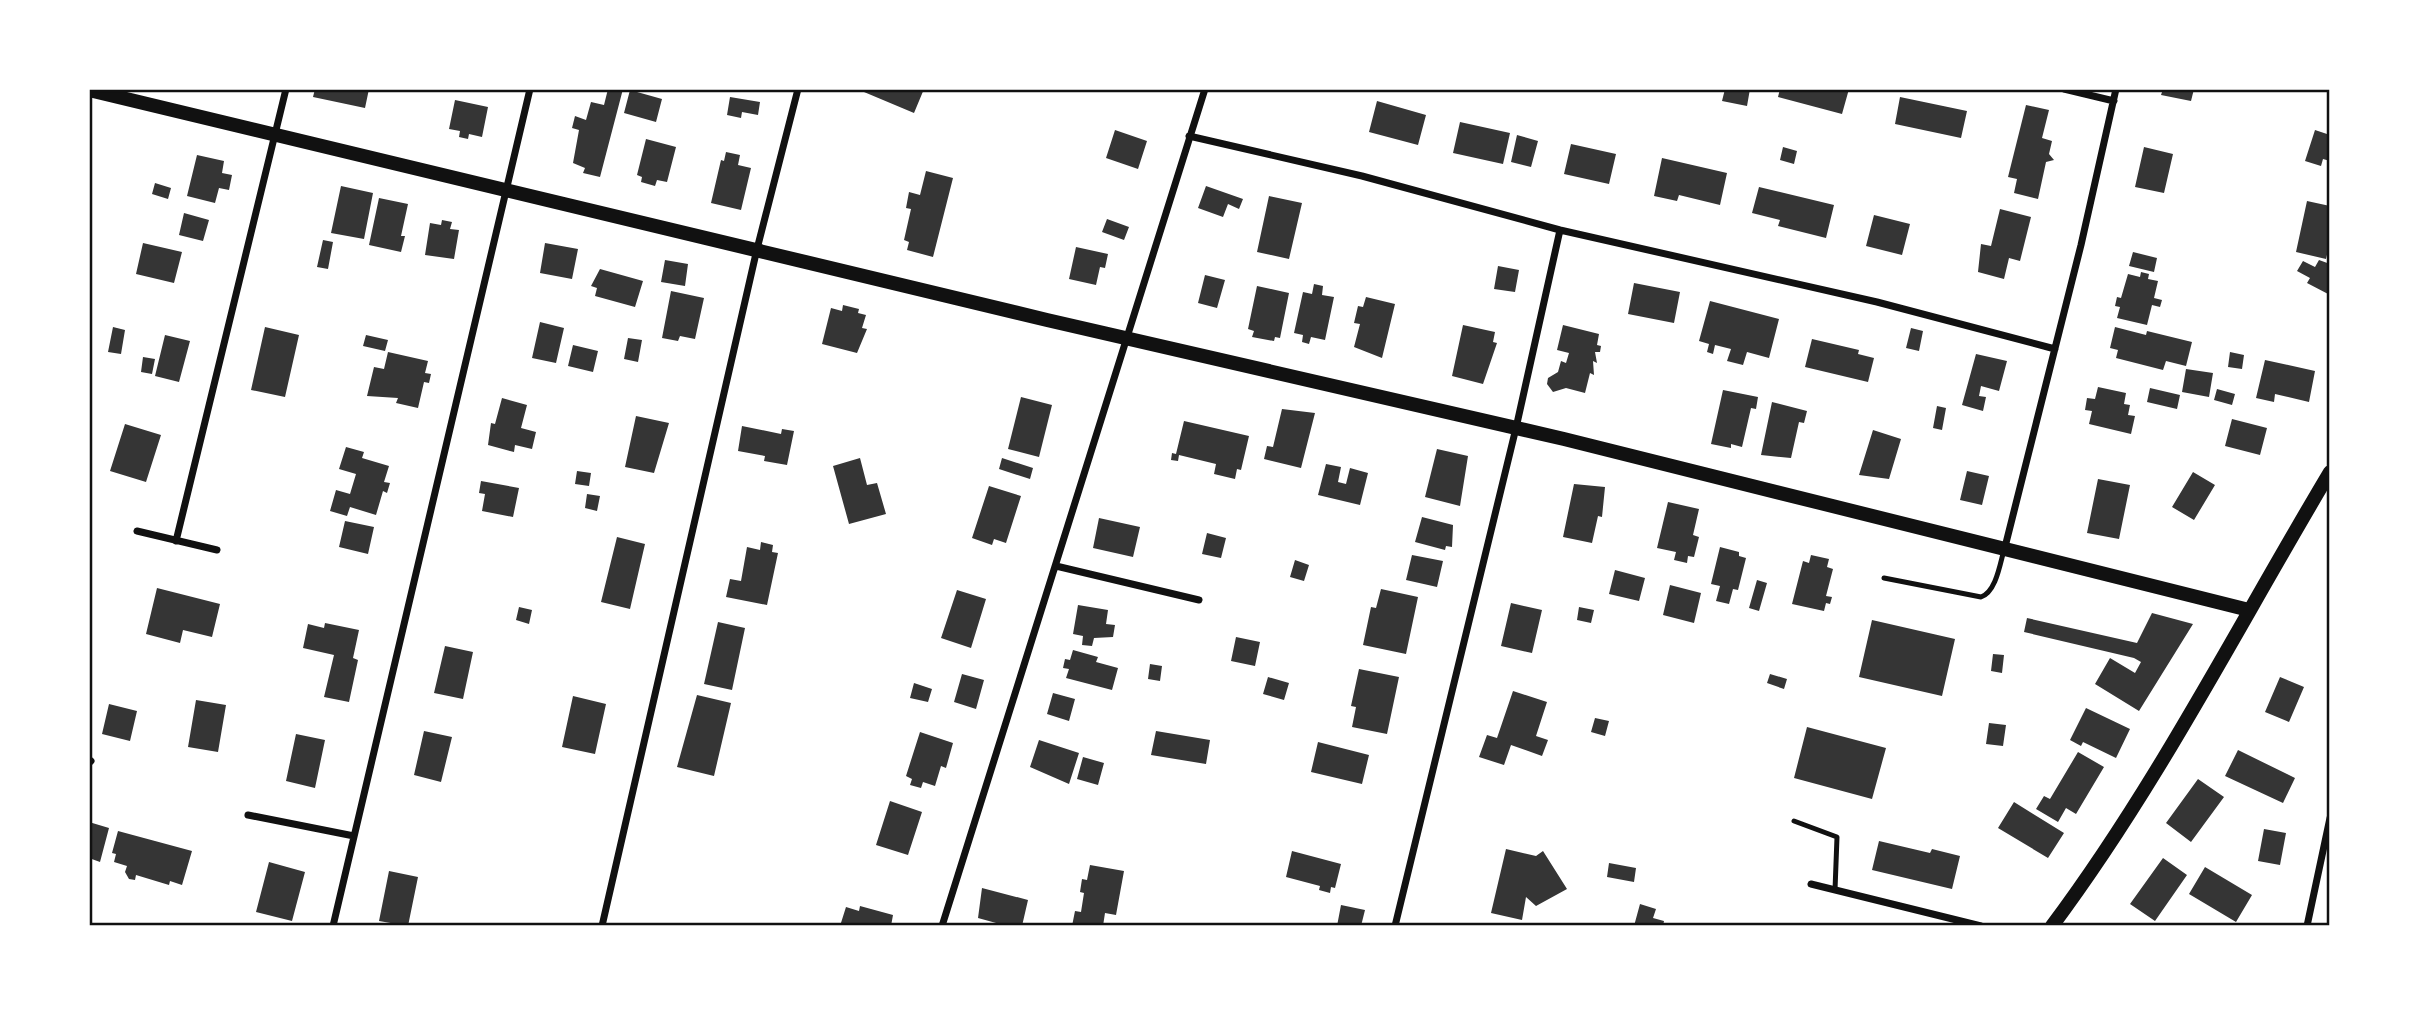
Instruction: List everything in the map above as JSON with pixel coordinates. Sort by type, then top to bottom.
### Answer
[{"type":"main road","points":[[89,90],[1516,428],[2006,547],[2249,610]]},
{"type":"main road","points":[[2052,926],[2127,818],[2330,472]]},
{"type":"street","points":[[176,541],[286,89]]},
{"type":"street","points":[[334,926],[530,89]]},
{"type":"street","points":[[603,926],[757,249],[799,89]]},
{"type":"street","points":[[942,926],[1205,89]]},
{"type":"street","points":[[2064,89],[2113,101]]},
{"type":"street","points":[[2006,547],[2116,89]]},
{"type":"street","points":[[1189,136],[1362,176],[1560,230],[1877,302],[2055,349]]},
{"type":"street","points":[[1395,926],[1516,428],[1560,230]]},
{"type":"street","points":[[137,531],[217,550]]},
{"type":"street","points":[[1056,566],[1199,600]]},
{"type":"street","points":[[248,815],[354,836]]},
{"type":"street","points":[[2307,926],[2330,818]]},
{"type":"street","points":[[1811,884],[1981,926]]},
{"type":"lane","points":[[1884,578],[1980,597],[1987,595],[1992,587],[2006,547]]},
{"type":"lane","points":[[1794,821],[1838,837],[1835,890]]},
{"type":"building","points":[[315,89],[369,89],[365,108],[313,97]]},
{"type":"building","points":[[608,89],[623,89],[600,177],[583,173],[585,168],[573,163],[579,130],[572,128],[575,116],[586,120],[591,102],[604,105]]},
{"type":"building","points":[[865,89],[924,89],[914,113],[864,92]]},
{"type":"building","points":[[1725,89],[1750,89],[1747,106],[1722,101]]},
{"type":"building","points":[[1780,89],[1849,89],[1842,114],[1778,97]]},
{"type":"building","points":[[2163,89],[2194,89],[2191,101],[2161,95]]},
{"type":"building","points":[[630,90],[662,99],[656,122],[624,113]]},
{"type":"building","points":[[730,97],[760,102],[758,115],[742,112],[741,118],[727,115]]},
{"type":"building","points":[[1900,97],[1967,111],[1961,138],[1895,124]]},
{"type":"building","points":[[455,100],[488,107],[482,137],[469,134],[468,139],[459,137],[460,131],[449,129]]},
{"type":"building","points":[[1377,101],[1426,115],[1418,145],[1369,132]]},
{"type":"building","points":[[2026,105],[2049,110],[2042,138],[2052,141],[2049,154],[2054,160],[2046,162],[2038,199],[2014,193],[2017,179],[2008,177]]},
{"type":"building","points":[[1460,122],[1510,133],[1503,164],[1453,153]]},
{"type":"building","points":[[1115,130],[1147,141],[1138,169],[1106,158]]},
{"type":"building","points":[[2315,130],[2330,135],[2330,161],[2323,159],[2321,166],[2305,161]]},
{"type":"building","points":[[1517,135],[1538,141],[1531,167],[1511,162]]},
{"type":"building","points":[[646,139],[676,147],[667,182],[657,180],[655,186],[641,182],[642,177],[637,175]]},
{"type":"building","points":[[1571,144],[1616,154],[1609,184],[1564,174]]},
{"type":"building","points":[[1783,147],[1797,151],[1794,164],[1780,160]]},
{"type":"building","points":[[2144,147],[2173,154],[2164,193],[2135,187]]},
{"type":"building","points":[[726,152],[740,155],[738,165],[751,168],[741,210],[711,203],[721,160],[724,161]]},
{"type":"building","points":[[197,155],[224,161],[222,173],[232,175],[229,190],[219,188],[215,203],[187,196]]},
{"type":"building","points":[[1662,158],[1727,173],[1720,205],[1679,195],[1677,201],[1654,196]]},
{"type":"building","points":[[926,171],[953,178],[933,257],[907,250],[909,242],[904,240],[911,209],[906,208],[909,192],[920,195]]},
{"type":"building","points":[[155,183],[171,188],[168,199],[152,194]]},
{"type":"building","points":[[341,186],[373,193],[364,239],[331,233]]},
{"type":"building","points":[[1206,186],[1243,199],[1239,209],[1228,204],[1223,217],[1198,208]]},
{"type":"building","points":[[1759,187],[1834,205],[1826,238],[1778,226],[1780,220],[1752,213]]},
{"type":"building","points":[[1269,196],[1302,203],[1289,259],[1257,252]]},
{"type":"building","points":[[379,198],[408,204],[401,236],[405,236],[401,252],[369,245]]},
{"type":"building","points":[[2307,201],[2330,206],[2330,242],[2326,259],[2296,252]]},
{"type":"building","points":[[2000,209],[2031,217],[2020,261],[2009,258],[2004,279],[1978,272],[1981,244],[1991,246]]},
{"type":"building","points":[[184,213],[209,220],[203,241],[179,235]]},
{"type":"building","points":[[1874,215],[1910,224],[1902,255],[1866,246]]},
{"type":"building","points":[[1107,219],[1129,227],[1124,240],[1102,232]]},
{"type":"building","points":[[442,220],[452,222],[450,229],[459,230],[454,259],[425,255],[430,223],[441,225]]},
{"type":"building","points":[[323,240],[333,242],[328,269],[317,267]]},
{"type":"building","points":[[143,243],[182,252],[174,283],[136,274]]},
{"type":"building","points":[[545,243],[578,249],[572,279],[540,273]]},
{"type":"building","points":[[1076,247],[1108,254],[1105,268],[1100,267],[1096,285],[1069,279]]},
{"type":"building","points":[[2133,252],[2157,258],[2154,272],[2129,266]]},
{"type":"building","points":[[665,260],[688,264],[685,286],[661,282]]},
{"type":"building","points":[[2319,260],[2330,264],[2330,295],[2307,283],[2310,278],[2297,271],[2303,261],[2315,267]]},
{"type":"building","points":[[1498,266],[1519,270],[1515,292],[1494,289]]},
{"type":"building","points":[[600,269],[643,281],[635,307],[595,296],[597,288],[591,286]]},
{"type":"building","points":[[2141,272],[2149,274],[2148,279],[2158,281],[2154,298],[2162,300],[2160,307],[2152,305],[2147,325],[2117,318],[2120,307],[2115,306],[2117,297],[2121,298],[2128,274],[2140,277]]},
{"type":"building","points":[[1205,275],[1225,280],[1217,308],[1198,303]]},
{"type":"building","points":[[1634,283],[1680,292],[1674,323],[1628,314]]},
{"type":"building","points":[[1314,284],[1323,286],[1322,295],[1334,297],[1325,340],[1311,337],[1309,344],[1302,342],[1303,335],[1294,333],[1303,292],[1312,294]]},
{"type":"building","points":[[1257,286],[1289,293],[1280,338],[1275,337],[1274,341],[1252,337],[1254,331],[1248,329]]},
{"type":"building","points":[[671,291],[704,298],[695,339],[680,336],[678,341],[662,338]]},
{"type":"building","points":[[1366,297],[1395,304],[1382,358],[1354,347],[1360,324],[1354,323],[1358,306],[1363,307]]},
{"type":"building","points":[[1710,301],[1779,319],[1769,358],[1747,352],[1743,365],[1727,361],[1731,349],[1715,345],[1713,354],[1707,352],[1709,344],[1699,341]]},
{"type":"building","points":[[843,305],[859,309],[858,313],[866,315],[862,328],[867,329],[857,353],[822,344],[831,308],[842,311]]},
{"type":"building","points":[[540,322],[564,328],[556,363],[532,358]]},
{"type":"building","points":[[1463,325],[1495,332],[1493,342],[1497,343],[1483,384],[1452,376]]},
{"type":"building","points":[[1563,325],[1599,334],[1597,345],[1601,346],[1600,352],[1595,352],[1597,363],[1593,361],[1594,375],[1590,373],[1585,393],[1566,388],[1553,392],[1547,384],[1548,378],[1558,372],[1561,361],[1566,363],[1569,353],[1557,350]]},
{"type":"building","points":[[113,327],[125,330],[121,354],[108,352]]},
{"type":"building","points":[[265,327],[299,335],[285,397],[251,390]]},
{"type":"building","points":[[2115,327],[2146,335],[2147,331],[2192,342],[2186,366],[2166,361],[2163,370],[2116,358],[2118,350],[2110,348]]},
{"type":"building","points":[[1911,328],[1923,331],[1919,351],[1906,348]]},
{"type":"building","points":[[165,335],[190,341],[179,382],[155,376]]},
{"type":"building","points":[[366,335],[388,340],[385,351],[363,346]]},
{"type":"building","points":[[628,338],[642,340],[638,362],[624,359]]},
{"type":"building","points":[[1812,339],[1859,350],[1858,354],[1874,358],[1868,382],[1805,367]]},
{"type":"building","points":[[573,345],[598,351],[593,372],[568,366]]},
{"type":"building","points":[[388,352],[428,361],[425,373],[431,374],[429,383],[424,382],[418,408],[396,403],[398,398],[367,396],[374,367],[384,369]]},
{"type":"building","points":[[2230,352],[2244,355],[2242,369],[2228,367]]},
{"type":"building","points":[[1976,354],[2007,361],[1999,391],[1981,386],[1979,396],[1986,397],[1983,411],[1962,405]]},
{"type":"building","points":[[143,357],[155,359],[152,374],[141,372]]},
{"type":"building","points":[[2265,360],[2315,371],[2309,402],[2275,394],[2274,402],[2256,398]]},
{"type":"building","points":[[2186,369],[2213,373],[2209,397],[2182,392]]},
{"type":"building","points":[[2098,387],[2126,393],[2124,404],[2130,405],[2128,415],[2135,416],[2131,434],[2089,424],[2092,411],[2085,410],[2087,398],[2095,399]]},
{"type":"building","points":[[2150,388],[2180,395],[2177,409],[2147,402]]},
{"type":"building","points":[[2217,389],[2235,394],[2232,405],[2214,400]]},
{"type":"building","points":[[1723,390],[1758,397],[1756,409],[1751,408],[1742,447],[1711,444]]},
{"type":"building","points":[[1021,397],[1052,405],[1039,457],[1008,449]]},
{"type":"building","points":[[502,398],[527,405],[521,428],[536,432],[532,449],[515,445],[514,452],[488,445],[491,423],[495,424]]},
{"type":"building","points":[[1772,402],[1807,411],[1804,423],[1799,422],[1791,458],[1761,455]]},
{"type":"building","points":[[1937,406],[1946,408],[1942,430],[1933,428]]},
{"type":"building","points":[[1282,409],[1315,413],[1301,468],[1264,459],[1267,446],[1273,447]]},
{"type":"building","points":[[636,416],[669,423],[654,473],[625,467]]},
{"type":"building","points":[[2232,419],[2267,428],[2260,455],[2225,446]]},
{"type":"building","points":[[1184,421],[1249,436],[1241,470],[1237,469],[1235,479],[1214,474],[1216,464],[1179,455],[1178,461],[1171,460],[1172,453],[1176,454]]},
{"type":"building","points":[[125,424],[161,435],[146,482],[110,471]]},
{"type":"building","points":[[742,426],[781,434],[782,429],[794,431],[787,465],[764,461],[765,456],[738,451]]},
{"type":"building","points":[[1873,430],[1901,439],[1889,479],[1859,475]]},
{"type":"building","points":[[346,447],[364,452],[362,458],[389,466],[384,482],[390,483],[387,493],[383,491],[376,515],[350,507],[347,516],[330,511],[336,490],[350,494],[356,474],[339,469]]},
{"type":"building","points":[[1437,449],[1468,456],[1460,506],[1425,497]]},
{"type":"building","points":[[860,458],[867,485],[877,483],[886,514],[849,524],[833,466]]},
{"type":"building","points":[[1002,458],[1033,468],[1030,479],[999,469]]},
{"type":"building","points":[[1326,464],[1341,467],[1338,482],[1346,484],[1350,468],[1368,473],[1360,505],[1318,495]]},
{"type":"building","points":[[577,471],[591,473],[589,486],[575,484]]},
{"type":"building","points":[[1967,471],[1989,476],[1982,505],[1960,500]]},
{"type":"building","points":[[2193,472],[2215,485],[2194,520],[2172,507]]},
{"type":"building","points":[[2098,479],[2130,485],[2119,539],[2087,533]]},
{"type":"building","points":[[481,481],[519,488],[513,517],[482,511],[485,494],[479,493]]},
{"type":"building","points":[[1574,484],[1605,487],[1602,517],[1598,516],[1592,543],[1563,537]]},
{"type":"building","points":[[989,486],[1021,496],[1006,543],[994,539],[992,545],[972,538]]},
{"type":"building","points":[[587,494],[600,496],[597,511],[585,508]]},
{"type":"building","points":[[1668,502],[1699,509],[1693,535],[1699,537],[1694,557],[1688,556],[1687,563],[1674,560],[1676,552],[1657,548]]},
{"type":"building","points":[[1422,517],[1453,525],[1452,547],[1446,546],[1445,550],[1415,542]]},
{"type":"building","points":[[1099,518],[1140,527],[1133,557],[1093,548]]},
{"type":"building","points":[[345,521],[374,527],[368,554],[339,547]]},
{"type":"building","points":[[1207,533],[1226,538],[1221,558],[1202,554]]},
{"type":"building","points":[[617,537],[645,544],[630,609],[601,602]]},
{"type":"building","points":[[761,542],[773,545],[772,552],[778,553],[767,605],[726,597],[730,579],[741,581],[747,547],[760,550]]},
{"type":"building","points":[[1720,547],[1739,552],[1739,556],[1746,558],[1738,590],[1733,589],[1729,604],[1716,601],[1720,586],[1711,584]]},
{"type":"building","points":[[1412,555],[1443,561],[1437,587],[1406,580]]},
{"type":"building","points":[[1811,555],[1829,559],[1827,567],[1833,569],[1826,596],[1832,597],[1830,604],[1826,603],[1824,611],[1792,604],[1803,561],[1809,563]]},
{"type":"building","points":[[1295,560],[1309,565],[1304,581],[1290,577]]},
{"type":"building","points":[[1615,570],[1645,578],[1639,601],[1609,594]]},
{"type":"building","points":[[1757,580],[1767,583],[1759,611],[1749,608]]},
{"type":"building","points":[[1670,585],[1701,593],[1694,623],[1663,615]]},
{"type":"building","points":[[157,588],[220,604],[212,637],[183,630],[180,643],[146,634]]},
{"type":"building","points":[[1381,589],[1418,597],[1406,654],[1363,645],[1371,607],[1376,608]]},
{"type":"building","points":[[957,590],[986,599],[971,648],[941,638]]},
{"type":"building","points":[[1511,603],[1542,610],[1532,653],[1501,646]]},
{"type":"building","points":[[1078,605],[1108,610],[1106,624],[1115,625],[1113,637],[1094,638],[1092,646],[1082,645],[1083,636],[1073,634]]},
{"type":"building","points":[[519,607],[532,610],[529,624],[516,620]]},
{"type":"building","points":[[1579,607],[1594,610],[1591,623],[1577,620]]},
{"type":"building","points":[[2152,613],[2193,624],[2139,711],[2095,684],[2110,658],[2135,673],[2141,662],[2134,658],[2024,632],[2027,618],[2137,643]]},
{"type":"building","points":[[1872,620],[1955,639],[1942,696],[1859,677]]},
{"type":"building","points":[[718,622],[745,628],[732,690],[704,684]]},
{"type":"building","points":[[325,623],[359,630],[353,658],[358,660],[349,702],[324,697],[334,655],[303,648],[308,624],[324,628]]},
{"type":"building","points":[[1236,637],[1260,642],[1255,666],[1231,661]]},
{"type":"building","points":[[445,646],[473,652],[463,699],[434,693]]},
{"type":"building","points":[[1073,650],[1098,657],[1096,662],[1118,668],[1112,690],[1066,678],[1069,669],[1063,668],[1065,659],[1070,660]]},
{"type":"building","points":[[1993,654],[2004,655],[2002,673],[1991,671]]},
{"type":"building","points":[[1150,664],[1162,666],[1160,681],[1148,679]]},
{"type":"building","points":[[1359,669],[1399,677],[1387,734],[1352,727],[1356,707],[1351,706]]},
{"type":"building","points":[[962,674],[984,680],[976,709],[954,702]]},
{"type":"building","points":[[1770,674],[1787,679],[1784,689],[1767,683]]},
{"type":"building","points":[[1268,677],[1289,683],[1284,700],[1263,694]]},
{"type":"building","points":[[2280,677],[2304,687],[2289,722],[2265,712]]},
{"type":"building","points":[[914,683],[932,689],[928,702],[910,698]]},
{"type":"building","points":[[1513,691],[1547,702],[1536,736],[1548,740],[1542,756],[1511,745],[1504,765],[1479,757],[1487,735],[1497,738]]},
{"type":"building","points":[[1053,693],[1075,699],[1069,721],[1047,714]]},
{"type":"building","points":[[697,695],[731,703],[714,776],[677,767]]},
{"type":"building","points":[[573,696],[606,704],[595,754],[562,747]]},
{"type":"building","points":[[196,700],[226,705],[218,752],[188,747]]},
{"type":"building","points":[[109,704],[137,711],[130,741],[102,734]]},
{"type":"building","points":[[2086,708],[2130,729],[2116,758],[2083,742],[2081,746],[2070,740]]},
{"type":"building","points":[[1595,718],[1609,721],[1605,736],[1591,732]]},
{"type":"building","points":[[1989,723],[2006,725],[2003,746],[1986,744]]},
{"type":"building","points":[[1807,727],[1886,748],[1872,799],[1794,778]]},
{"type":"building","points":[[424,731],[452,737],[441,782],[414,775]]},
{"type":"building","points":[[1156,731],[1210,740],[1206,764],[1151,755]]},
{"type":"building","points":[[920,732],[953,743],[946,768],[941,766],[935,786],[923,782],[921,788],[910,785],[912,779],[906,776]]},
{"type":"building","points":[[296,734],[325,740],[315,788],[286,781]]},
{"type":"building","points":[[1039,740],[1079,753],[1069,784],[1030,767]]},
{"type":"building","points":[[1318,742],[1369,755],[1362,784],[1311,772]]},
{"type":"building","points":[[2238,750],[2295,778],[2283,803],[2225,776]]},
{"type":"building","points":[[2078,752],[2104,767],[2076,814],[2066,808],[2058,822],[2036,809],[2044,796],[2050,799]]},
{"type":"building","points":[[1083,757],[1104,763],[1098,785],[1077,779]]},
{"type":"building","points":[[2198,779],[2224,797],[2191,842],[2166,823]]},
{"type":"building","points":[[890,801],[922,812],[908,855],[876,845]]},
{"type":"building","points":[[2014,802],[2064,833],[2048,858],[1998,828]]},
{"type":"building","points":[[89,822],[109,828],[100,862],[89,858]]},
{"type":"building","points":[[2264,829],[2286,833],[2280,865],[2258,861]]},
{"type":"building","points":[[118,831],[192,851],[182,885],[170,881],[169,885],[136,875],[135,880],[129,879],[125,872],[127,866],[114,862],[116,854],[112,853]]},
{"type":"building","points":[[1879,841],[1930,853],[1932,849],[1960,856],[1952,889],[1872,870]]},
{"type":"building","points":[[1506,849],[1536,856],[1543,851],[1567,889],[1536,906],[1526,897],[1522,920],[1491,913]]},
{"type":"building","points":[[1292,851],[1341,864],[1335,888],[1331,887],[1330,893],[1319,890],[1320,886],[1286,877]]},
{"type":"building","points":[[2163,858],[2187,875],[2155,921],[2130,904]]},
{"type":"building","points":[[269,862],[305,872],[292,921],[256,912]]},
{"type":"building","points":[[1609,863],[1636,868],[1634,882],[1607,877]]},
{"type":"building","points":[[1090,865],[1124,871],[1116,915],[1105,913],[1103,926],[1072,926],[1075,911],[1081,912],[1084,893],[1080,892],[1082,879],[1087,880]]},
{"type":"building","points":[[2205,867],[2252,895],[2236,922],[2189,894]]},
{"type":"building","points":[[389,871],[418,877],[408,926],[379,921]]},
{"type":"building","points":[[982,888],[1028,900],[1022,926],[1007,926],[978,918]]},
{"type":"building","points":[[1640,904],[1656,909],[1653,918],[1664,921],[1663,926],[1634,926]]},
{"type":"building","points":[[1341,905],[1365,910],[1361,926],[1337,926]]},
{"type":"building","points":[[860,906],[893,915],[891,926],[840,926],[846,907],[859,911]]}]
